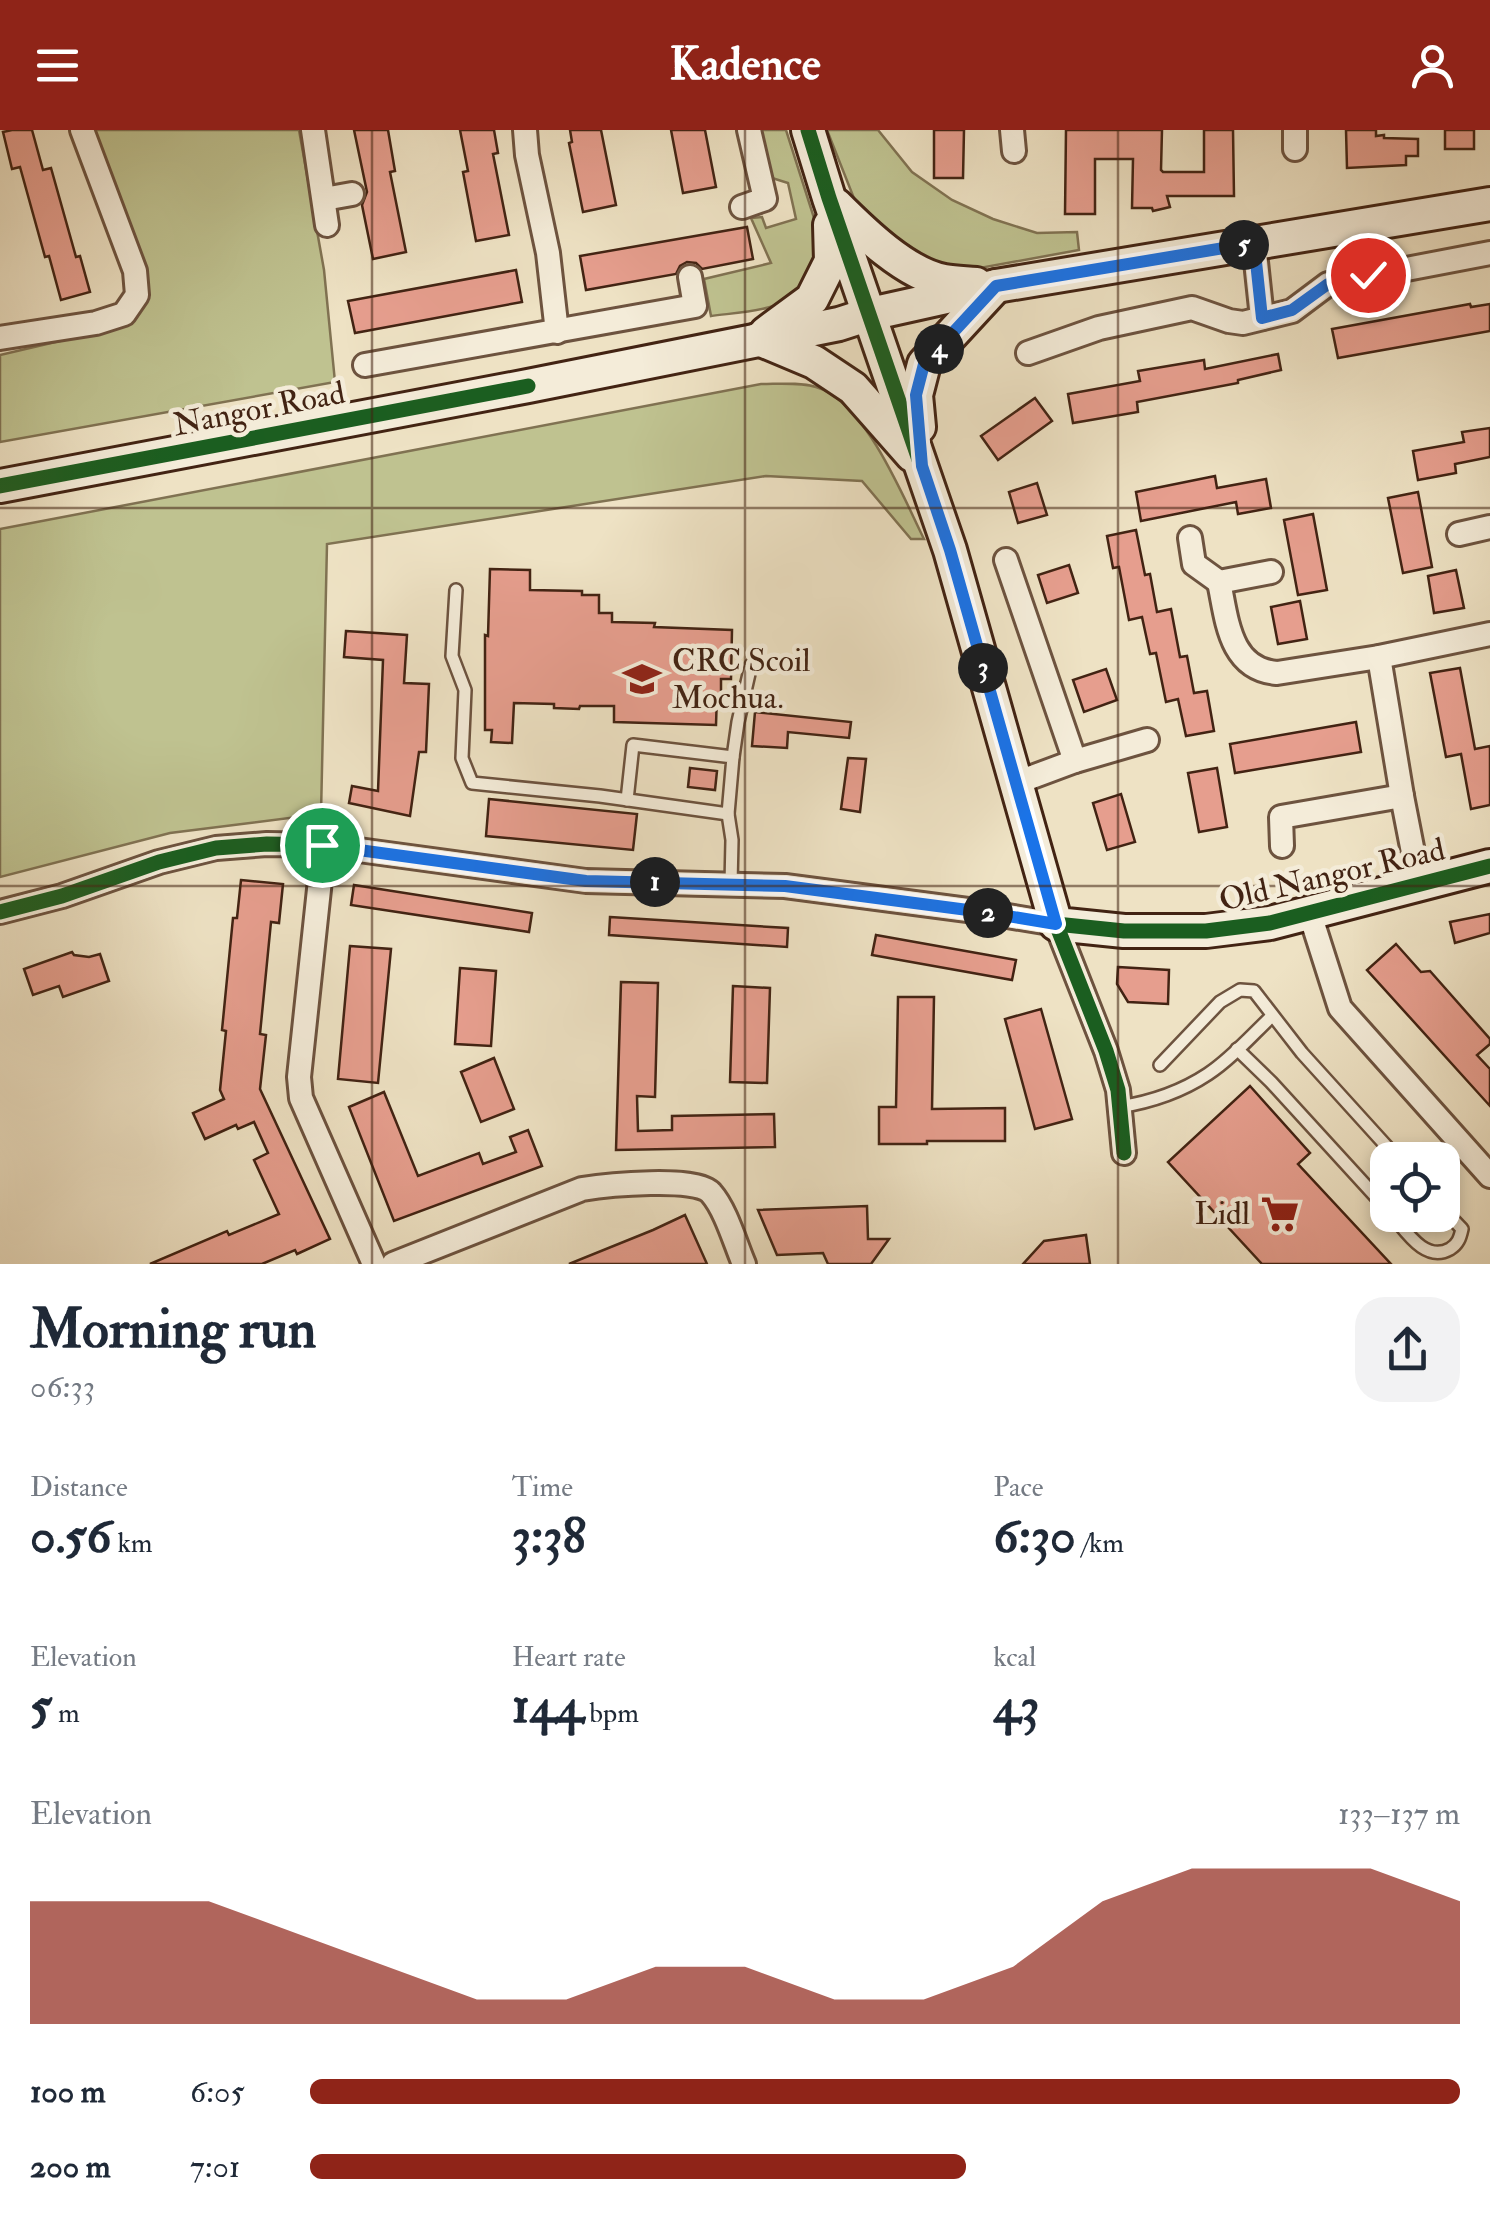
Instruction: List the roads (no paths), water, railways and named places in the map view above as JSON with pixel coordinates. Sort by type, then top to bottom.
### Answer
[{"type":"main road","points":[[808,130],[950,550],[1056,924]]},
{"type":"main road","points":[[829,198],[900,261],[940,281],[996,286]]},
{"type":"main road","points":[[758,339],[812,300],[831,260],[829,198]]},
{"type":"main road","name":"Nangor Road","points":[[0,486],[839,324],[996,286],[1490,204]]},
{"type":"main road","points":[[922,466],[916,395],[924,364],[996,286]]},
{"type":"main road","points":[[758,339],[814,362],[853,388],[922,466]]},
{"type":"main road","name":"Old Nangor Road","points":[[1056,924],[1124,931],[1206,931],[1310,914],[1490,866]]},
{"type":"street","points":[[0,338],[96,323],[124,314],[137,295],[135,272],[82,130]]},
{"type":"street","points":[[313,130],[327,226]]},
{"type":"street","points":[[525,130],[558,332]]},
{"type":"street","points":[[742,207],[765,199],[750,130]]},
{"type":"street","points":[[324,199],[352,194]]},
{"type":"street","points":[[1254,243],[1262,318]]},
{"type":"street","points":[[1028,353],[1099,328],[1192,308],[1230,321],[1262,318],[1292,310],[1328,284],[1490,253]]},
{"type":"street","points":[[362,340],[366,371],[695,306],[690,276]]},
{"type":"street","points":[[1459,534],[1490,527]]},
{"type":"street","points":[[1190,538],[1194,564],[1219,582],[1232,641],[1246,660],[1264,672],[1379,657],[1490,634]]},
{"type":"street","points":[[1006,560],[1075,761]]},
{"type":"street","points":[[1219,582],[1271,572]]},
{"type":"street","points":[[1379,657],[1419,883]]},
{"type":"street","points":[[1016,782],[1147,740]]},
{"type":"street","points":[[1282,846],[1281,817],[1402,796]]},
{"type":"street","name":"Old Nangor Road","points":[[0,912],[62,896],[159,862],[216,848],[267,844],[322,845],[586,881],[785,886],[1056,924]]},
{"type":"street","points":[[320,880],[299,1077],[301,1098],[374,1264]]},
{"type":"street","points":[[1310,914],[1340,1008],[1487,1167]]},
{"type":"street","points":[[1056,924],[1118,1090],[1124,1153]]},
{"type":"street","points":[[393,1264],[582,1189],[612,1184],[702,1186],[713,1195],[744,1264]]},
{"type":"lane","points":[[456,590],[452,656],[465,690],[462,758],[472,783],[728,814]]},
{"type":"lane","points":[[731,884],[728,814],[733,757],[751,664]]},
{"type":"lane","points":[[627,800],[632,745],[733,757]]},
{"type":"lane","points":[[1160,1065],[1220,1002],[1240,990],[1254,990],[1302,1053],[1383,1142]]},
{"type":"lane","points":[[1120,1107],[1146,1103],[1209,1074],[1272,1016]]},
{"type":"lane","points":[[1237,1049],[1370,1190]]},
{"type":"lane","points":[[1408,1232],[1424,1250],[1440,1252],[1453,1247],[1460,1238],[1460,1227]]},
{"type":"place","name":"CRC Scoil Mochua.","points":[[642,679]]},
{"type":"place","name":"Lidl","points":[[1280,1214]]}]
